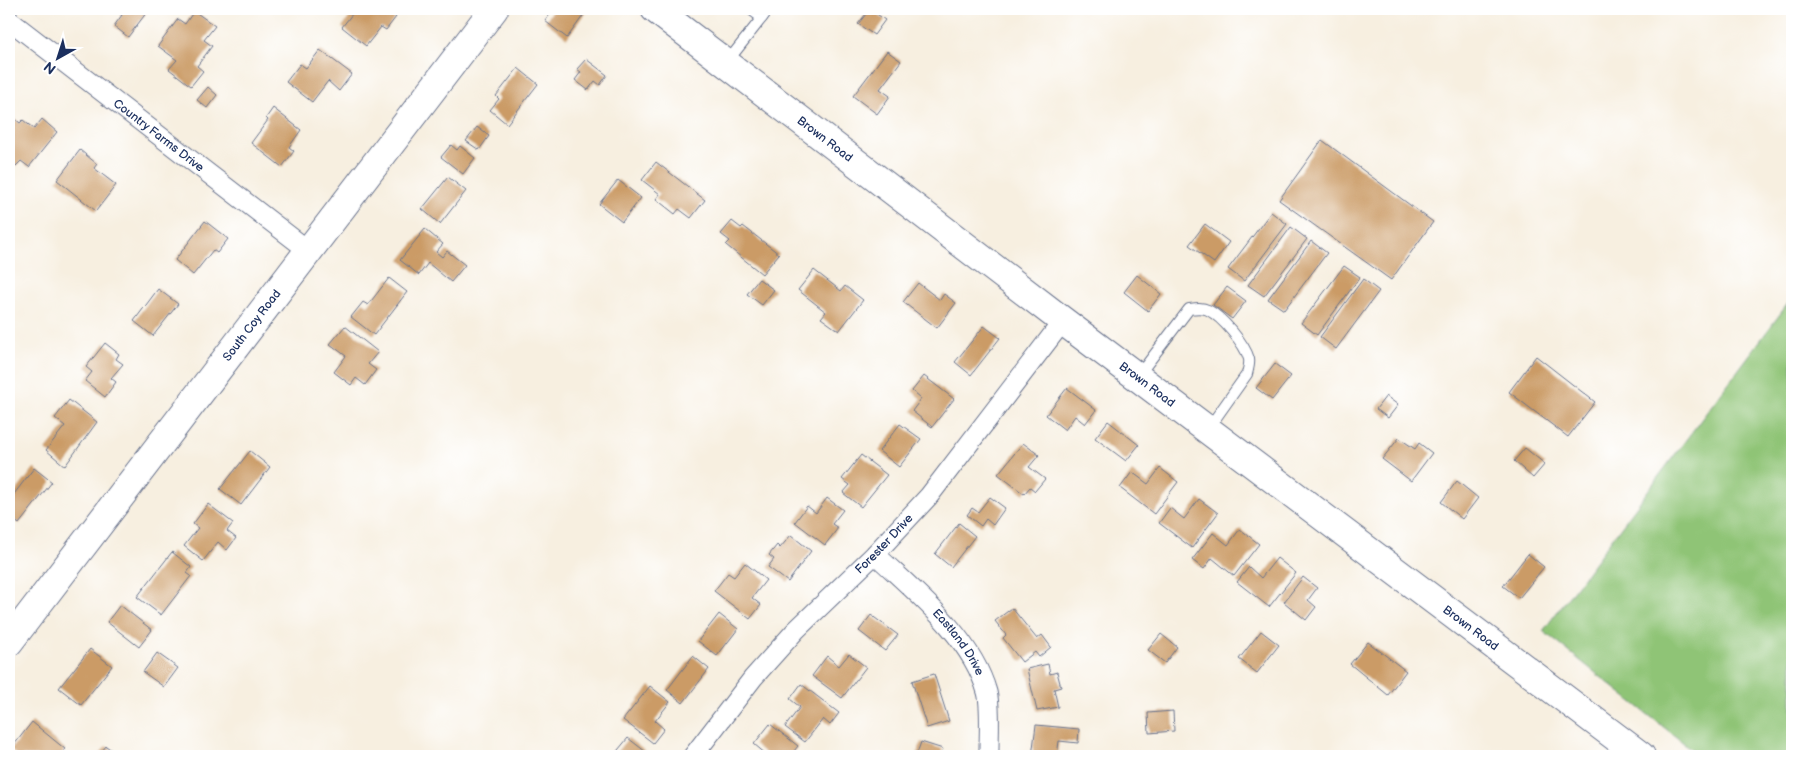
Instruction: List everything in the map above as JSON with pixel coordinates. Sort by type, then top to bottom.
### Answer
[{"type":"street","name":"South Coy Road","points":[[9,642],[494,9]]},
{"type":"street","name":"Brown Road","points":[[655,9],[1137,377],[1641,756]]},
{"type":"street","name":"Country Farms Drive","points":[[9,20],[309,250]]},
{"type":"street","name":"Forester Drive","points":[[693,756],[753,678],[796,630],[915,513],[1063,320]]},
{"type":"street","name":"Eastland Drive","points":[[875,554],[955,631],[975,662],[988,694],[988,756]]},
{"type":"lane","points":[[750,9],[762,18]]},
{"type":"lane","points":[[726,63],[769,9]]},
{"type":"lane","points":[[1137,377],[1189,309],[1198,307],[1209,310],[1242,344],[1249,358],[1249,366],[1247,374],[1208,430]]},
{"type":"green space","points":[[1792,298],[1792,756],[1700,756],[1543,631]]},
{"type":"building","points":[[114,9],[142,9],[147,12],[128,37],[114,26],[122,15]]},
{"type":"building","points":[[356,9],[385,9],[396,17],[386,30],[381,27],[366,46],[342,27]]},
{"type":"building","points":[[554,9],[588,9],[567,38],[545,21]]},
{"type":"building","points":[[870,9],[885,20],[874,35],[858,24]]},
{"type":"building","points":[[194,11],[215,26],[204,40],[212,46],[197,66],[203,71],[191,86],[169,69],[177,60],[158,46],[178,19],[185,24]]},
{"type":"building","points":[[320,50],[352,74],[339,91],[328,81],[312,102],[286,82],[300,64],[306,68]]},
{"type":"building","points":[[887,51],[901,61],[880,89],[890,96],[877,114],[853,96]]},
{"type":"building","points":[[586,59],[607,75],[600,85],[595,81],[588,90],[575,80],[581,72],[577,69]]},
{"type":"building","points":[[518,68],[538,84],[507,124],[490,110],[499,99],[496,96]]},
{"type":"building","points":[[208,87],[217,95],[207,108],[197,100]]},
{"type":"building","points":[[273,108],[301,130],[289,147],[294,151],[282,167],[251,143],[268,120],[266,118]]},
{"type":"building","points":[[13,117],[20,123],[23,120],[34,129],[42,119],[57,132],[29,167],[21,161],[16,166],[9,160],[11,154],[9,153],[9,122]]},
{"type":"building","points":[[477,127],[489,136],[479,150],[466,141]]},
{"type":"building","points":[[1322,140],[1433,222],[1391,280],[1279,200]]},
{"type":"building","points":[[451,145],[457,150],[460,146],[475,158],[463,174],[441,157]]},
{"type":"building","points":[[80,150],[97,164],[94,168],[116,185],[96,211],[57,180]]},
{"type":"building","points":[[656,162],[705,200],[691,218],[679,209],[675,214],[656,199],[660,194],[642,180]]},
{"type":"building","points":[[448,177],[466,191],[440,224],[422,209]]},
{"type":"building","points":[[618,180],[641,198],[622,222],[599,204]]},
{"type":"building","points":[[1271,212],[1287,224],[1244,281],[1228,269]]},
{"type":"building","points":[[205,221],[228,239],[217,253],[213,250],[193,275],[175,260]]},
{"type":"building","points":[[732,221],[741,228],[743,226],[779,254],[762,274],[726,245],[730,241],[721,234]]},
{"type":"building","points":[[1205,224],[1229,242],[1214,263],[1189,245]]},
{"type":"building","points":[[1291,227],[1307,239],[1264,296],[1248,285]]},
{"type":"building","points":[[425,229],[443,244],[436,252],[442,257],[447,251],[465,265],[451,282],[428,263],[419,275],[400,260]]},
{"type":"building","points":[[1311,241],[1327,253],[1284,310],[1268,299]]},
{"type":"building","points":[[1344,266],[1360,277],[1317,335],[1301,323]]},
{"type":"building","points":[[814,270],[841,291],[845,286],[863,300],[839,331],[821,318],[826,312],[798,290]]},
{"type":"building","points":[[1137,275],[1161,294],[1148,311],[1124,292]]},
{"type":"building","points":[[389,278],[407,292],[374,335],[351,317],[363,302],[368,305]]},
{"type":"building","points":[[759,279],[774,290],[762,305],[747,294]]},
{"type":"building","points":[[1363,279],[1379,291],[1336,349],[1320,337]]},
{"type":"building","points":[[918,283],[940,300],[944,294],[956,303],[937,328],[903,302]]},
{"type":"building","points":[[1227,287],[1246,301],[1232,319],[1213,305]]},
{"type":"building","points":[[158,289],[178,304],[153,336],[134,321]]},
{"type":"building","points":[[345,326],[378,352],[368,364],[376,370],[365,385],[356,378],[351,385],[334,372],[346,356],[330,344]]},
{"type":"building","points":[[984,326],[1000,338],[971,375],[955,362]]},
{"type":"building","points":[[105,343],[119,354],[116,359],[123,364],[111,378],[116,382],[105,397],[85,381],[92,372],[86,367]]},
{"type":"building","points":[[1536,356],[1595,402],[1568,437],[1509,392]]},
{"type":"building","points":[[1275,364],[1291,376],[1272,400],[1256,388]]},
{"type":"building","points":[[924,376],[954,399],[932,427],[912,411],[921,399],[912,391]]},
{"type":"building","points":[[1067,388],[1096,410],[1085,424],[1075,416],[1065,430],[1046,415]]},
{"type":"building","points":[[1386,396],[1398,405],[1388,418],[1376,409]]},
{"type":"building","points":[[69,400],[97,422],[65,466],[46,450],[65,426],[55,418]]},
{"type":"building","points":[[1108,421],[1139,445],[1126,461],[1095,438]]},
{"type":"building","points":[[900,424],[921,439],[899,467],[879,451]]},
{"type":"building","points":[[1399,438],[1415,449],[1419,443],[1432,453],[1411,481],[1382,459]]},
{"type":"building","points":[[1023,443],[1039,455],[1029,467],[1045,479],[1035,491],[1030,487],[1024,494],[998,474]]},
{"type":"building","points":[[1525,448],[1545,464],[1533,478],[1514,461]]},
{"type":"building","points":[[250,451],[270,467],[241,505],[220,489]]},
{"type":"building","points":[[861,455],[887,475],[861,507],[843,493],[850,485],[842,479]]},
{"type":"building","points":[[34,468],[52,482],[19,524],[9,516],[9,496],[11,498]]},
{"type":"building","points":[[1160,468],[1178,482],[1154,514],[1120,488],[1132,472],[1148,484]]},
{"type":"building","points":[[1457,481],[1478,498],[1462,519],[1441,502]]},
{"type":"building","points":[[990,497],[1005,508],[993,525],[986,519],[981,526],[967,515],[972,508],[978,512]]},
{"type":"building","points":[[827,498],[843,510],[832,524],[838,528],[825,545],[795,522],[807,506],[816,513]]},
{"type":"building","points":[[1199,499],[1218,513],[1192,548],[1159,523],[1170,508],[1184,519]]},
{"type":"building","points":[[208,504],[233,523],[227,531],[236,538],[227,550],[218,542],[203,561],[184,546],[198,528],[193,524]]},
{"type":"building","points":[[959,523],[975,536],[951,567],[935,554]]},
{"type":"building","points":[[1240,529],[1259,544],[1234,576],[1212,558],[1204,569],[1192,560],[1213,533],[1228,545]]},
{"type":"building","points":[[791,535],[811,551],[788,582],[768,567],[774,559],[769,555],[777,545],[780,548]]},
{"type":"building","points":[[172,552],[191,567],[187,573],[191,576],[161,615],[137,597]]},
{"type":"building","points":[[1528,554],[1544,567],[1519,598],[1503,586]]},
{"type":"building","points":[[1277,558],[1296,573],[1269,607],[1237,582],[1249,567],[1261,578]]},
{"type":"building","points":[[745,563],[766,580],[752,598],[761,605],[750,619],[714,591],[728,573],[734,577]]},
{"type":"building","points":[[1303,577],[1317,588],[1308,600],[1316,607],[1306,620],[1284,602]]},
{"type":"building","points":[[120,605],[152,630],[139,647],[107,622]]},
{"type":"building","points":[[1012,608],[1037,639],[1042,635],[1051,647],[1039,657],[1035,652],[1022,662],[1003,638],[1006,635],[995,621]]},
{"type":"building","points":[[719,614],[738,629],[717,656],[698,641]]},
{"type":"building","points":[[871,615],[898,635],[885,651],[859,631]]},
{"type":"building","points":[[1261,631],[1279,645],[1257,673],[1239,659]]},
{"type":"building","points":[[1161,634],[1177,647],[1165,663],[1148,650]]},
{"type":"building","points":[[1368,642],[1406,671],[1388,695],[1350,664]]},
{"type":"building","points":[[90,649],[112,666],[81,705],[59,688]]},
{"type":"building","points":[[157,653],[178,668],[164,687],[143,672]]},
{"type":"building","points":[[849,654],[866,667],[842,698],[812,676],[827,656],[839,666]]},
{"type":"building","points":[[693,656],[709,669],[683,703],[667,690]]},
{"type":"building","points":[[1048,664],[1050,674],[1057,672],[1061,687],[1054,689],[1058,707],[1037,711],[1027,669]]},
{"type":"building","points":[[934,674],[949,721],[927,728],[912,681]]},
{"type":"building","points":[[801,684],[839,713],[830,725],[823,719],[805,742],[785,727],[800,707],[790,699]]},
{"type":"building","points":[[650,686],[670,702],[655,721],[664,729],[653,743],[623,720]]},
{"type":"building","points":[[1173,711],[1174,731],[1149,733],[1148,713]]},
{"type":"building","points":[[32,722],[65,749],[61,755],[63,756],[18,756],[10,750]]},
{"type":"building","points":[[770,724],[798,746],[790,756],[766,756],[754,744]]},
{"type":"building","points":[[1036,725],[1079,729],[1078,743],[1059,741],[1057,756],[1032,756]]},
{"type":"building","points":[[628,738],[646,752],[642,756],[613,756]]},
{"type":"building","points":[[921,742],[943,749],[940,756],[916,756]]},
{"type":"building","points":[[106,746],[120,756],[98,756]]}]
